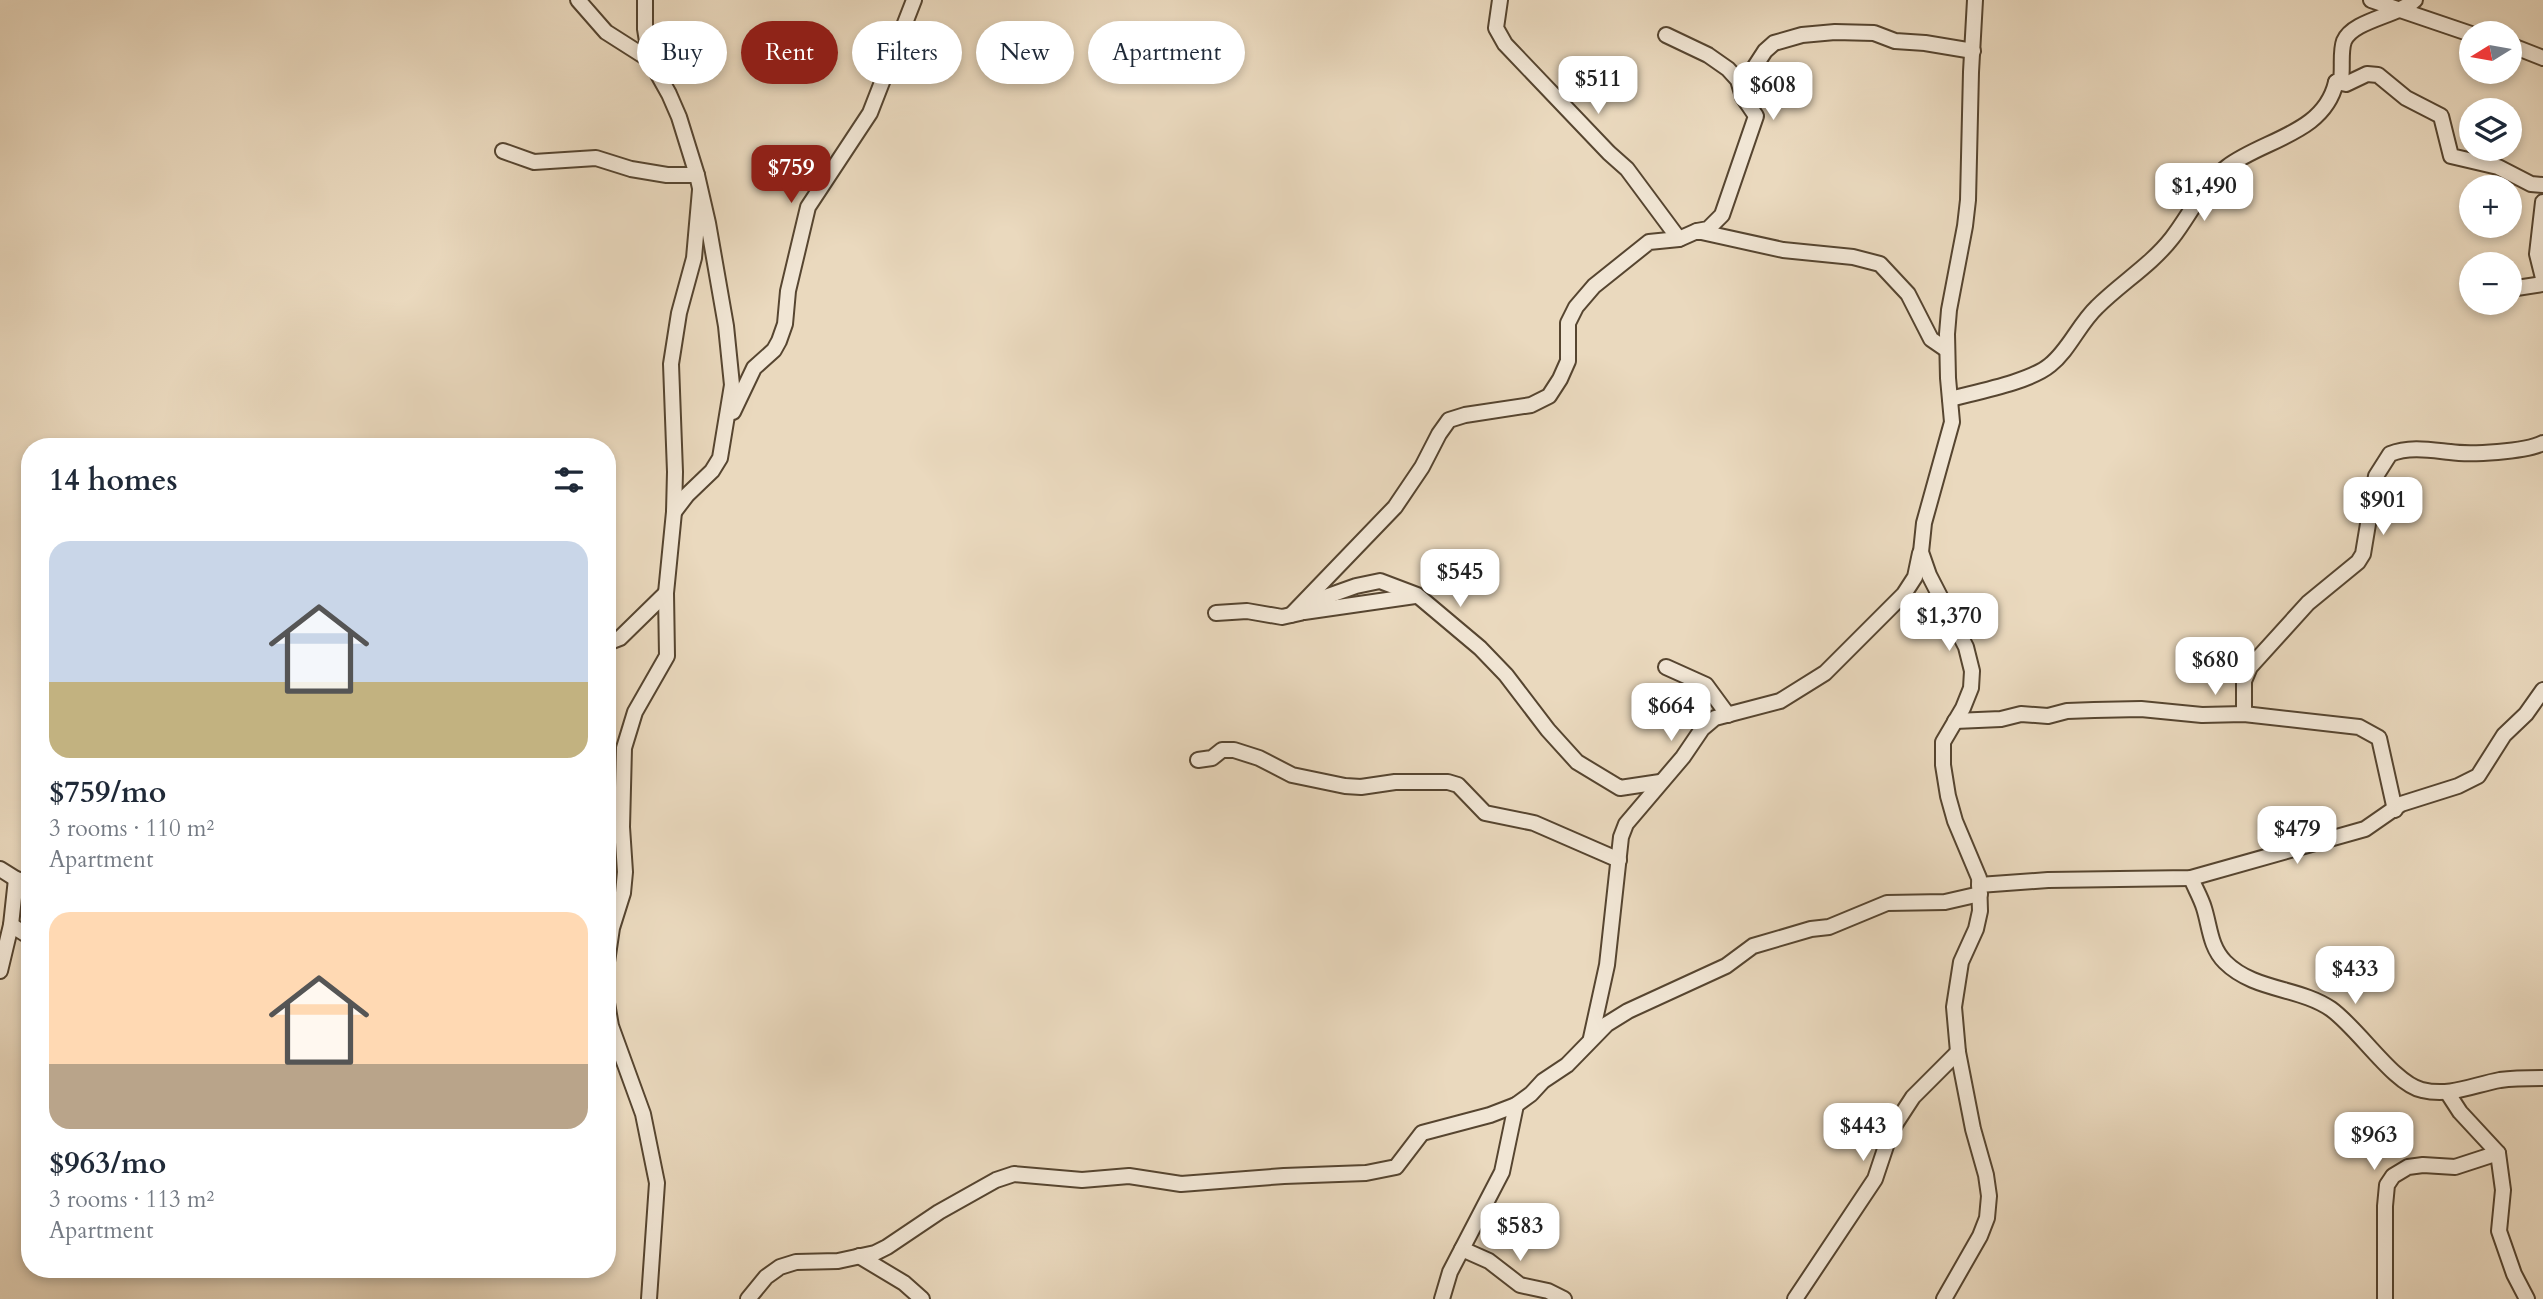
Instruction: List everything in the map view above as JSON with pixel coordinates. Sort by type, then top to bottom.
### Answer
[{"type":"street","points":[[579,0],[606,32],[637,52]]},
{"type":"street","points":[[645,0],[645,21]]},
{"type":"street","points":[[724,432],[754,368],[774,351],[779,341],[785,324],[788,291],[808,207],[870,113],[914,0]]},
{"type":"street","points":[[1500,0],[1496,28],[1504,44],[1609,153],[1628,169],[1679,239]]},
{"type":"street","points":[[1591,1038],[1607,965],[1620,837],[1626,824],[1683,757],[1702,729],[1715,718],[1780,701],[1825,673],[1904,594],[1915,578],[1927,510],[1952,422],[1947,350],[1949,310],[1968,200],[1975,0]]},
{"type":"street","points":[[2371,0],[2459,30]]},
{"type":"street","points":[[1950,399],[2006,383],[2051,365],[2097,306],[2154,258],[2171,239],[2210,184],[2224,169],[2309,122],[2333,95],[2336,82],[2341,80],[2343,45],[2348,35],[2372,21],[2402,10],[2415,0]]},
{"type":"street","points":[[1741,88],[1765,51],[1774,43],[1802,35],[1874,33],[1895,41],[1973,51]]},
{"type":"street","points":[[1296,614],[1395,507],[1449,420],[1531,405],[1549,396],[1568,360],[1568,323],[1584,296],[1649,242],[1679,239],[1708,229],[1722,215],[1756,117],[1738,80],[1718,62],[1666,35]]},
{"type":"street","points":[[2522,50],[2543,58]]},
{"type":"street","points":[[2336,82],[2346,85],[2367,74],[2378,75],[2406,98],[2441,116],[2451,156],[2498,167],[2531,184],[2543,185]]},
{"type":"street","points":[[663,84],[697,175],[726,326],[732,385],[720,458],[716,466],[674,512]]},
{"type":"street","points":[[503,151],[534,162],[596,158],[631,169],[667,175],[697,175]]},
{"type":"street","points":[[616,916],[623,894],[625,872],[622,827],[624,748],[635,712],[667,656],[666,593],[674,512],[675,417],[671,364],[679,313],[694,258],[700,190]]},
{"type":"street","points":[[2543,202],[2537,254],[2543,278]]},
{"type":"street","points":[[1697,231],[1783,250],[1853,257],[1880,264],[1908,294],[1931,339],[1947,350]]},
{"type":"street","points":[[2522,287],[2543,284]]},
{"type":"street","points":[[2244,714],[2244,681],[2250,667],[2308,603],[2358,562],[2364,546],[2376,476],[2390,454],[2416,450],[2479,452],[2530,448],[2543,443]]},
{"type":"street","points":[[1921,552],[1970,662],[1971,688],[1943,742],[1946,786],[1955,821],[1979,878],[1980,890],[1980,911],[1976,929],[1961,962],[1954,1007],[1958,1052],[1973,1129],[1986,1175],[1989,1196],[1987,1219],[1944,1299]]},
{"type":"street","points":[[616,640],[666,593]]},
{"type":"street","points":[[1216,613],[1247,611],[1282,617],[1417,595],[1480,648],[1506,675],[1577,762],[1620,788],[1660,782]]},
{"type":"street","points":[[1666,667],[1706,685],[1728,715]]},
{"type":"street","points":[[748,1299],[766,1277],[780,1267],[796,1262],[838,1261],[887,1247],[939,1212],[996,1180],[1014,1174],[1082,1180],[1129,1176],[1181,1184],[1366,1173],[1396,1167],[1422,1133],[1490,1115],[1516,1105],[1543,1081],[1567,1065],[1607,1024],[1628,1011],[1726,966],[1753,946],[1811,929],[1829,927],[1887,902],[1945,902],[1980,890],[2048,880],[2191,878],[2365,829],[2401,804],[2458,786],[2478,776],[2504,736],[2526,714],[2543,690]]},
{"type":"street","points":[[1955,721],[2001,719],[2021,714],[2048,716],[2067,711],[2141,709],[2202,715],[2244,714],[2359,727],[2379,738],[2395,810]]},
{"type":"street","points":[[1198,760],[1212,758],[1222,750],[1234,750],[1259,758],[1292,775],[1345,786],[1448,782],[1458,785],[1485,813],[1534,823],[1619,860]]},
{"type":"street","points":[[0,869],[21,880]]},
{"type":"street","points":[[2191,878],[2203,906],[2213,945],[2224,962],[2249,979],[2312,999],[2330,1008],[2411,1087],[2447,1093],[2500,1080],[2543,1077]]},
{"type":"street","points":[[0,971],[21,888]]},
{"type":"street","points":[[11,925],[21,931]]},
{"type":"street","points":[[616,1040],[643,1114],[657,1183],[649,1299]]},
{"type":"street","points":[[1795,1299],[1875,1179],[1889,1137],[1913,1097],[1958,1052]]},
{"type":"street","points":[[2447,1093],[2460,1112],[2498,1153],[2503,1190],[2499,1231],[2514,1274],[2527,1299]]},
{"type":"street","points":[[1442,1299],[1443,1289],[1502,1172],[1516,1105]]},
{"type":"street","points":[[2385,1299],[2385,1206],[2387,1185],[2393,1176],[2408,1167],[2455,1167],[2498,1153]]},
{"type":"street","points":[[1462,1249],[1489,1261],[1520,1285],[1548,1291],[1564,1299]]},
{"type":"street","points":[[859,1256],[904,1283],[922,1299]]}]
